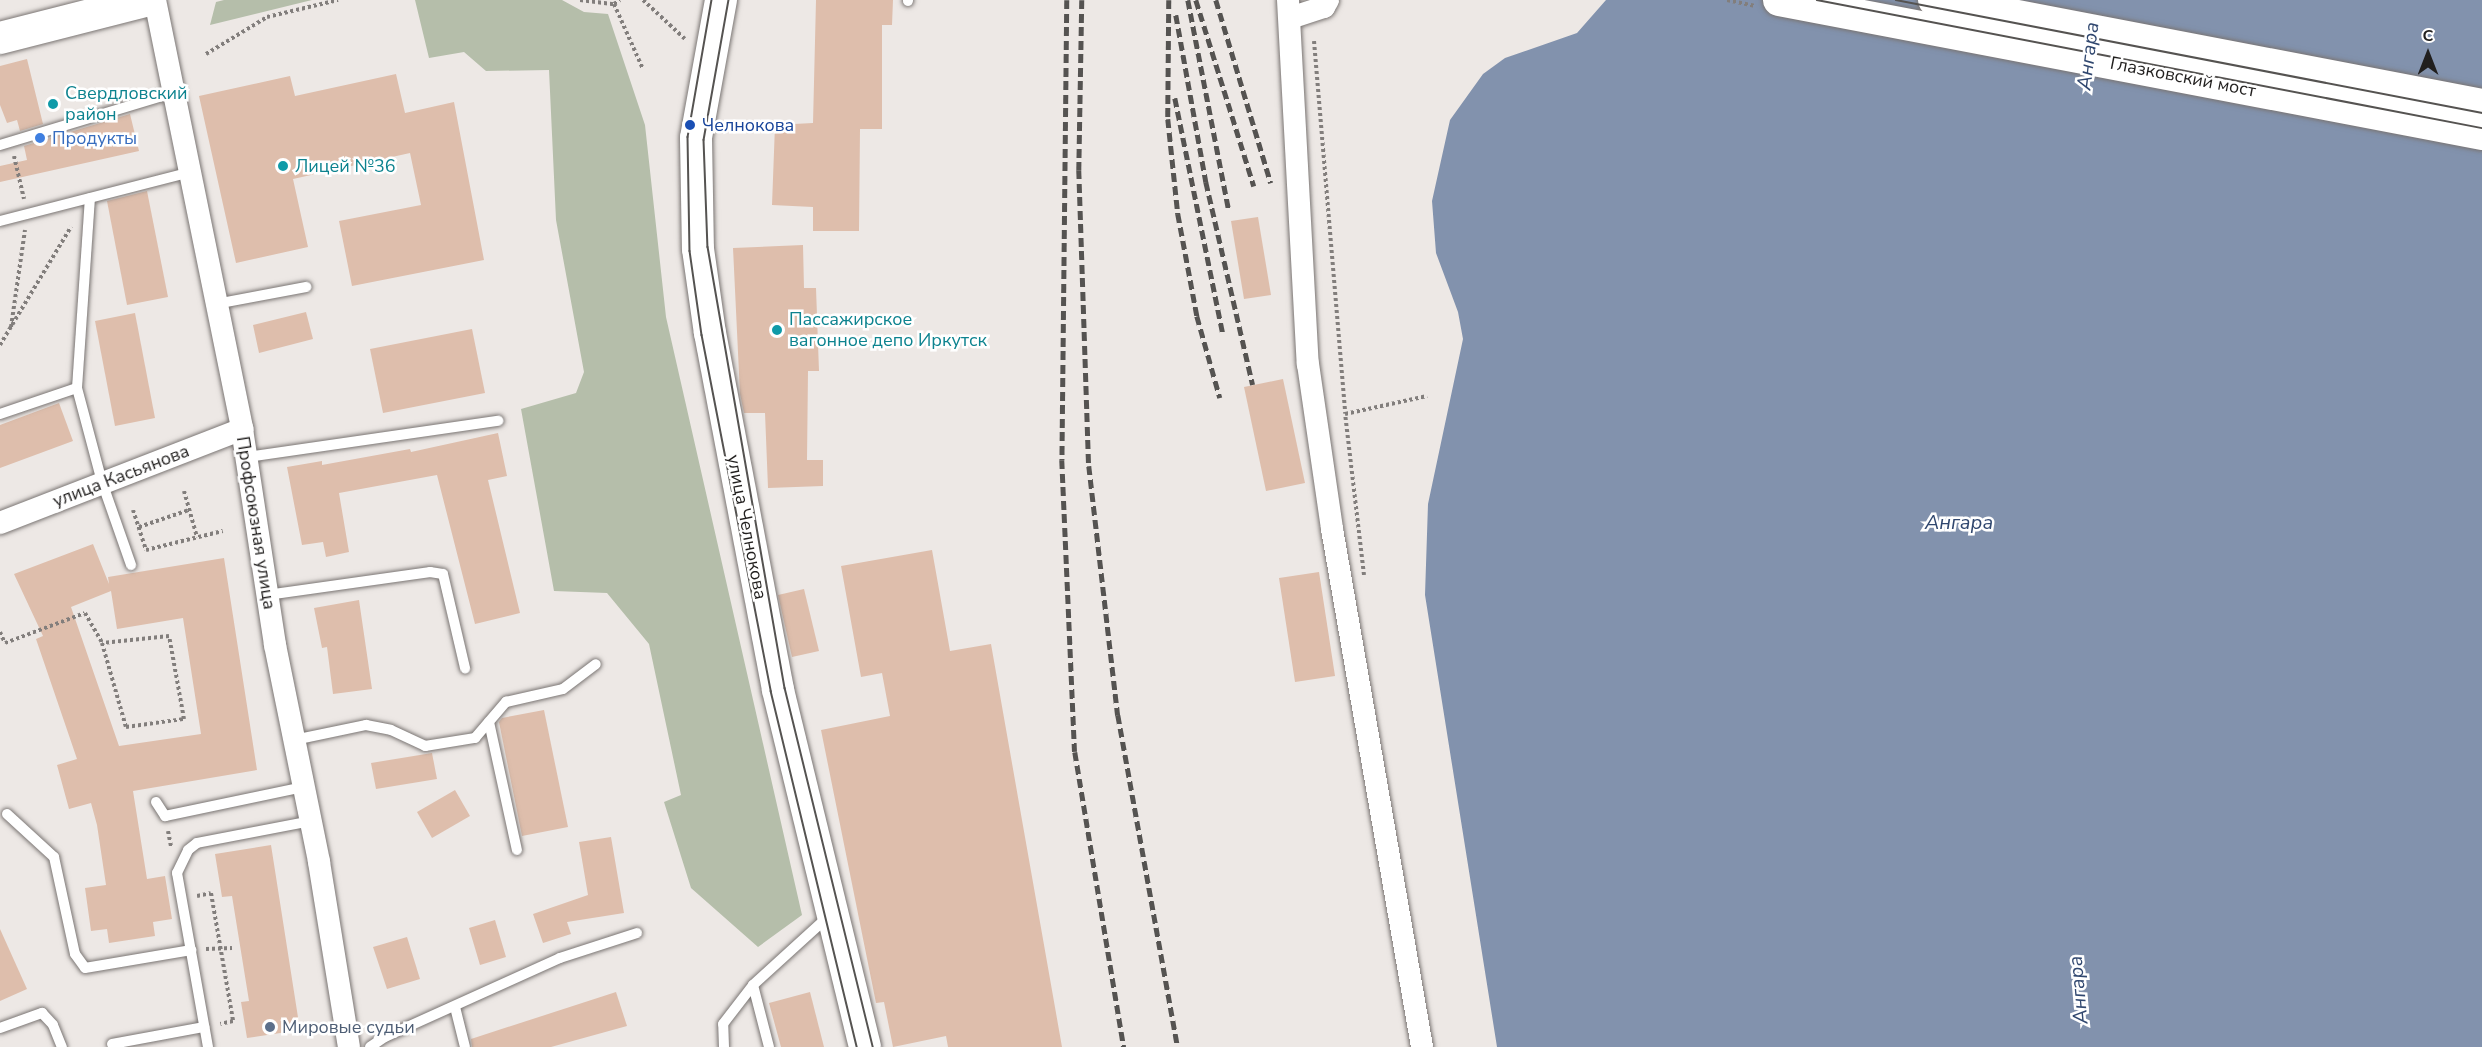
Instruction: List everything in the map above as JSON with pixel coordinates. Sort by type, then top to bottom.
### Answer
[{"type":"main road","points":[[0,38],[149,0]]},
{"type":"main road","name":"улица Челнокова","points":[[721,0],[696,138],[698,249],[710,333],[778,690],[865,1047]]},
{"type":"main road","name":"Глазковский мост","points":[[1779,0],[2482,134]]},
{"type":"main road","name":"Глазковский мост","points":[[1934,0],[2482,105]]},
{"type":"street","name":"Профсоюзная улица","points":[[155,0],[187,173],[242,429],[267,595],[311,821],[349,1047]]},
{"type":"street","points":[[1320,5],[1289,9],[1308,364],[1332,529],[1422,1047]]},
{"type":"street","name":"улица Касьянова","points":[[0,523],[242,429]]},
{"type":"lane","points":[[0,145],[172,93]]},
{"type":"lane","points":[[0,221],[187,173]]},
{"type":"lane","points":[[90,198],[76,388],[102,482],[131,565]]},
{"type":"lane","points":[[215,304],[306,287]]},
{"type":"lane","points":[[0,414],[76,388]]},
{"type":"lane","points":[[247,458],[498,421]]},
{"type":"lane","points":[[267,595],[430,572],[443,574],[465,668]]},
{"type":"lane","points":[[294,740],[366,725],[391,730],[425,746],[475,738],[506,702],[563,689],[596,664]]},
{"type":"lane","points":[[489,722],[516,849]]},
{"type":"lane","points":[[156,802],[165,816],[304,787]]},
{"type":"lane","points":[[7,814],[54,857],[75,954],[85,968],[191,950]]},
{"type":"lane","points":[[208,1047],[177,873],[188,849],[197,843],[311,821]]},
{"type":"lane","points":[[724,1047],[723,1024],[753,985],[832,913]]},
{"type":"lane","points":[[370,1047],[385,1037],[560,958],[637,933]]},
{"type":"lane","points":[[753,985],[769,1047]]},
{"type":"lane","points":[[455,1006],[465,1047]]},
{"type":"lane","points":[[0,1028],[42,1012],[53,1025],[62,1047]]},
{"type":"lane","points":[[112,1044],[204,1027]]},
{"type":"path","points":[[206,54],[267,17],[338,0]]},
{"type":"path","points":[[579,0],[614,4],[620,0]]},
{"type":"path","points":[[643,0],[685,39]]},
{"type":"path","points":[[614,4],[643,69]]},
{"type":"path","points":[[1320,5],[1345,414],[1365,578]]},
{"type":"path","points":[[0,345],[90,198]]},
{"type":"path","points":[[1345,414],[1427,396]]},
{"type":"path","points":[[183,491],[197,537]]},
{"type":"path","points":[[133,510],[146,550],[223,531]]},
{"type":"path","points":[[139,527],[189,510]]},
{"type":"path","points":[[0,632],[5,642],[85,614],[102,642],[126,727],[184,719],[169,636],[102,642]]},
{"type":"path","points":[[182,899],[211,893],[233,1021],[204,1027]]},
{"type":"path","points":[[191,950],[232,948]]},
{"type":"green space","points":[[224,0],[312,0],[210,25],[216,2]]},
{"type":"green space","points":[[415,0],[562,0],[584,12],[608,14],[645,125],[666,317],[802,915],[758,947],[691,888],[664,802],[681,795],[649,644],[607,593],[554,591],[521,409],[576,393],[584,372],[556,220],[549,70],[486,71],[464,52],[429,58]]},
{"type":"water","name":"Ангара","points":[[1606,0],[2482,0],[2482,1047],[1497,1047],[1425,595],[1428,504],[1463,339],[1458,312],[1436,253],[1432,201],[1450,120],[1483,74],[1505,58],[1577,33]]},
{"type":"building","points":[[816,0],[893,0],[892,25],[882,25],[882,129],[860,129],[859,231],[813,231],[813,207],[772,205],[775,125],[813,123]]},
{"type":"building","points":[[27,59],[43,124],[20,131],[17,120],[7,123],[0,105],[0,66]]},
{"type":"building","name":"Лицей №36","points":[[396,74],[405,113],[454,102],[484,260],[352,286],[339,221],[421,205],[410,153],[293,179],[308,247],[236,263],[199,96],[290,76],[295,96]]},
{"type":"building","points":[[130,114],[139,151],[0,182],[0,166],[27,160],[24,146]]},
{"type":"building","points":[[147,191],[168,297],[127,305],[107,201]]},
{"type":"building","points":[[1258,217],[1271,295],[1244,299],[1231,221]]},
{"type":"building","name":"Пассажирское вагонное депо Иркутск","points":[[803,245],[804,288],[816,288],[819,371],[808,371],[807,460],[823,460],[823,486],[768,488],[765,413],[744,413],[740,394],[733,248]]},
{"type":"building","points":[[306,312],[313,339],[259,353],[253,325]]},
{"type":"building","points":[[135,313],[155,418],[115,426],[95,321]]},
{"type":"building","points":[[472,329],[485,393],[383,413],[370,349]]},
{"type":"building","points":[[1283,379],[1305,483],[1266,491],[1244,387]]},
{"type":"building","points":[[59,403],[73,441],[0,468],[0,425]]},
{"type":"building","points":[[498,433],[507,476],[488,480],[520,613],[475,624],[437,475],[339,493],[349,552],[326,557],[323,542],[302,545],[287,467],[322,461],[322,465],[410,449],[411,452]]},
{"type":"building","points":[[93,544],[109,584],[108,577],[224,558],[257,770],[133,791],[147,879],[165,876],[172,919],[153,922],[155,936],[109,943],[107,929],[91,931],[85,888],[106,885],[97,825],[91,803],[69,809],[57,765],[77,759],[36,639],[43,636],[14,574]],"holes":[[[111,591],[117,629],[183,618],[201,734],[119,746],[71,607]]]},
{"type":"building","points":[[932,550],[950,651],[991,644],[1062,1047],[948,1047],[946,1036],[893,1047],[884,1002],[876,1003],[821,730],[890,716],[882,673],[861,677],[841,566]]},
{"type":"building","points":[[1319,572],[1335,676],[1295,682],[1279,578]]},
{"type":"building","points":[[804,589],[819,651],[792,657],[778,595]]},
{"type":"building","points":[[359,600],[372,689],[333,694],[327,647],[322,648],[314,608]]},
{"type":"building","points":[[544,710],[568,827],[522,836],[499,722],[502,718]]},
{"type":"building","points":[[432,753],[437,779],[376,789],[371,763]]},
{"type":"building","points":[[455,790],[470,816],[432,838],[417,812]]},
{"type":"building","points":[[611,837],[624,913],[567,922],[571,934],[543,943],[533,914],[588,895],[579,842]]},
{"type":"building","points":[[271,845],[300,1030],[247,1038],[241,1002],[249,1001],[232,896],[222,897],[215,854]]},
{"type":"building","points":[[495,920],[506,957],[480,965],[469,928]]},
{"type":"building","points":[[0,929],[27,989],[0,1001]]},
{"type":"building","points":[[407,937],[420,979],[387,989],[373,947]]},
{"type":"building","points":[[616,992],[627,1026],[551,1047],[472,1047],[471,1039]]},
{"type":"building","points":[[810,992],[824,1047],[781,1047],[769,1003]]},
{"type":"tram line","points":[[712,0],[688,137],[690,251],[702,335],[771,691],[857,1047]]},
{"type":"tram line","points":[[729,0],[704,140],[708,247],[785,688],[873,1047]]},
{"type":"tram line","points":[[1817,0],[2482,128]]},
{"type":"tram line","points":[[1896,0],[2482,113]]},
{"type":"railway","points":[[1067,0],[1062,460],[1075,752],[1124,1047]]},
{"type":"railway","points":[[1082,0],[1079,170],[1089,466],[1118,715],[1178,1047]]},
{"type":"railway","points":[[1169,0],[1168,119],[1178,214],[1197,316],[1220,398]]},
{"type":"railway","points":[[1188,0],[1229,211]]},
{"type":"railway","points":[[1196,0],[1254,186]]},
{"type":"railway","points":[[1216,0],[1271,183]]},
{"type":"railway","points":[[1176,15],[1206,182],[1253,385]]},
{"type":"railway","points":[[1175,98],[1223,333]]},
{"type":"place","name":"Свердловский район","points":[[53,104]]},
{"type":"place","name":"Челнокова","points":[[690,125]]},
{"type":"place","name":"Продукты","points":[[40,138]]},
{"type":"place","name":"Лицей №36","points":[[283,166]]},
{"type":"place","name":"Пассажирское вагонное депо Иркутск","points":[[777,330]]},
{"type":"place","name":"Мировые судьи","points":[[270,1027]]}]
